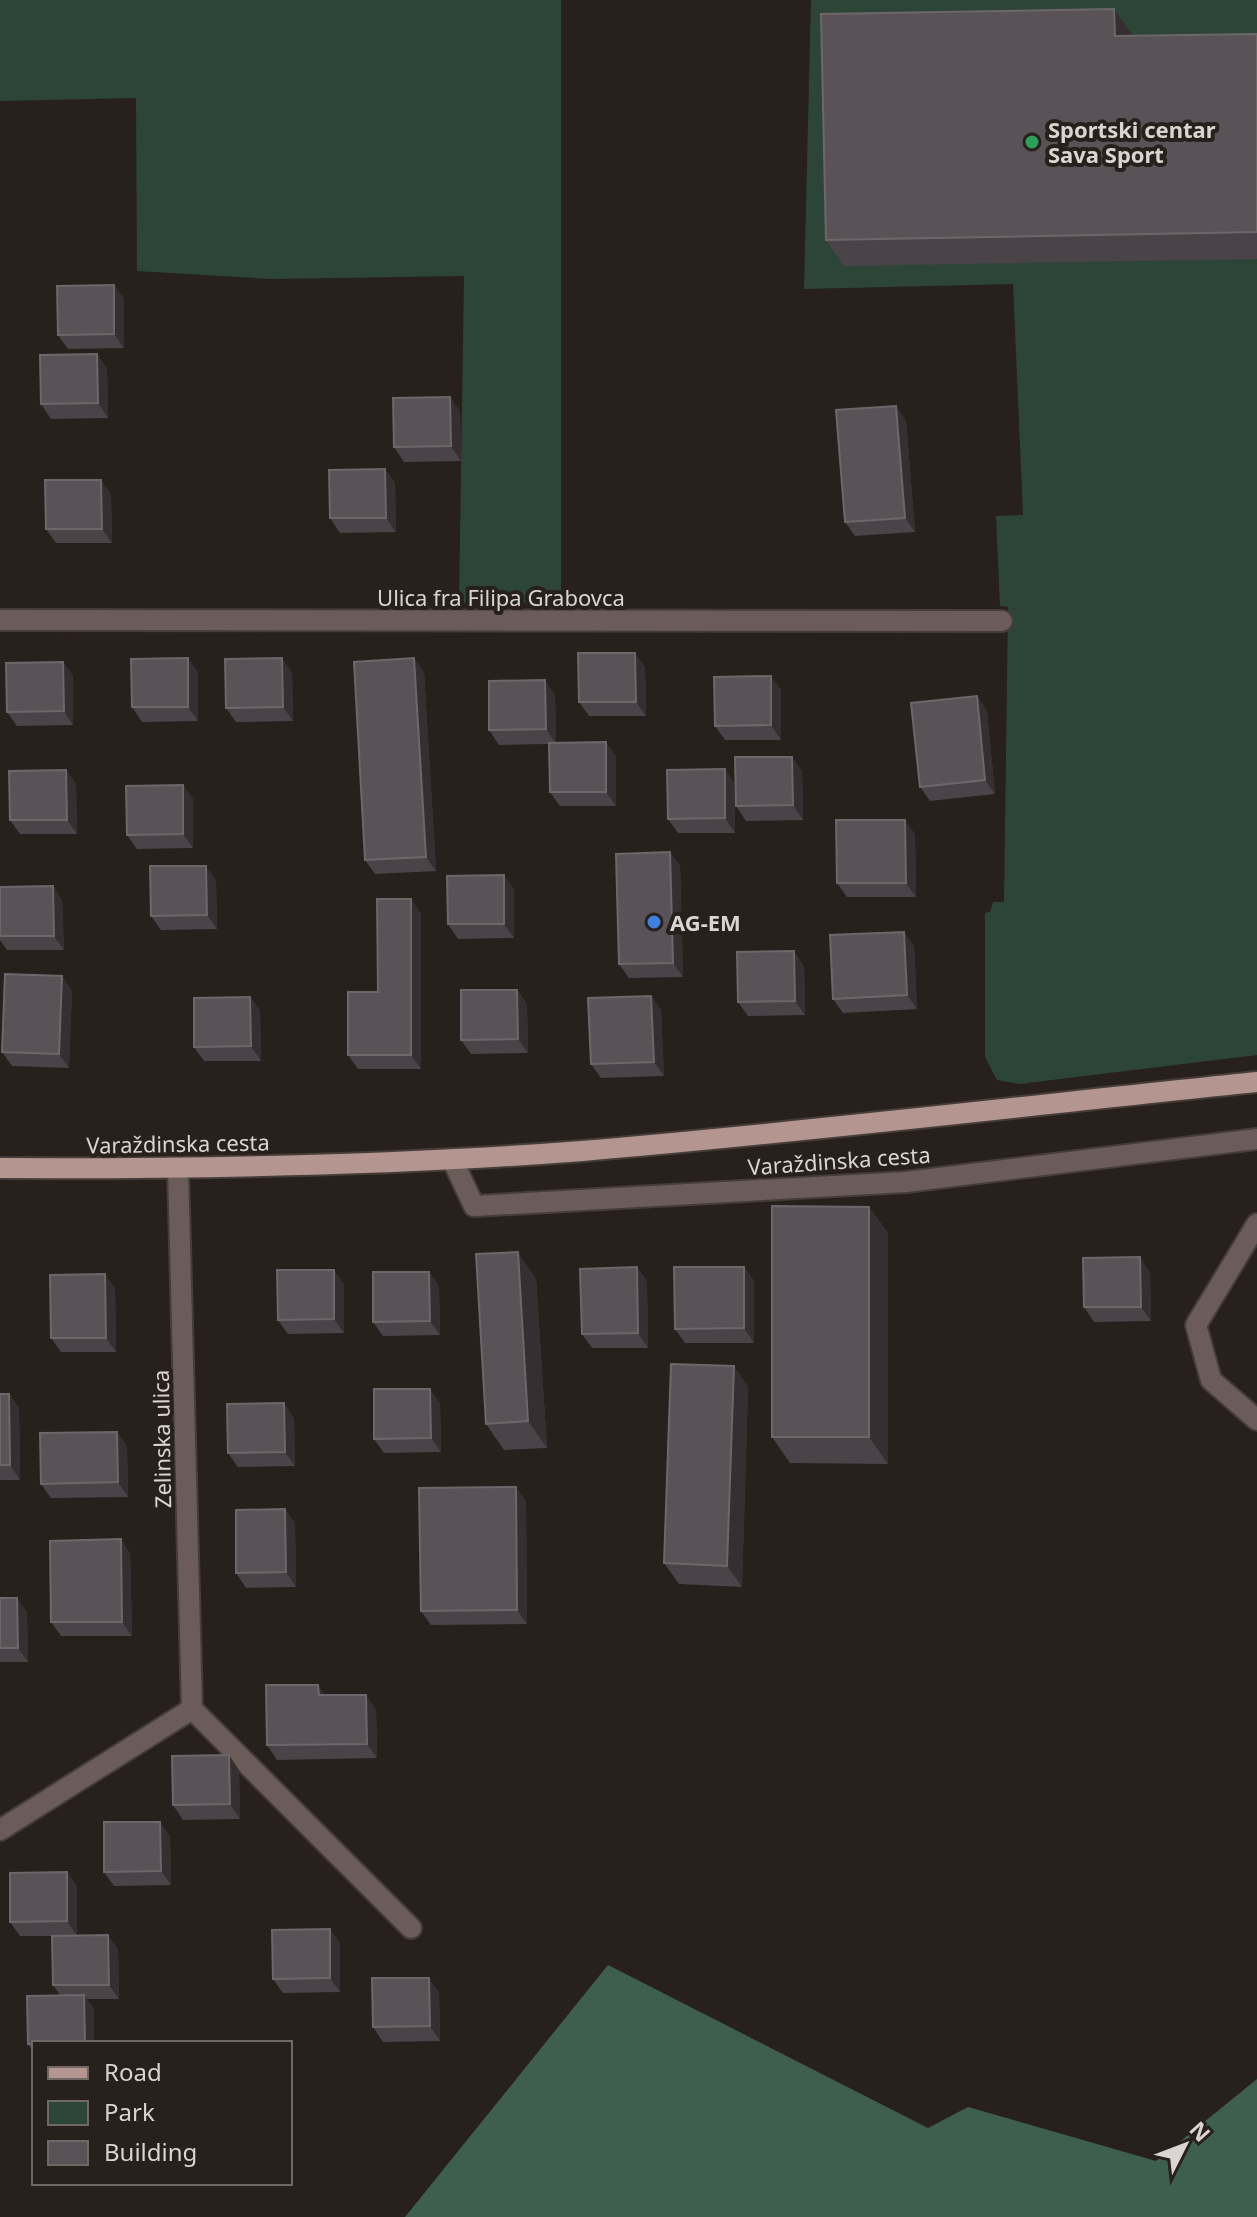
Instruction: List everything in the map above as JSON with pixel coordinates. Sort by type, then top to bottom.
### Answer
[{"type":"main road","name":"Varaždinska cesta","points":[[0,1168],[178,1169],[583,1151],[1257,1082]]},
{"type":"street","name":"Ulica fra Filipa Grabovca","points":[[0,620],[1002,621]]},
{"type":"street","name":"Varaždinska cesta","points":[[452,1159],[474,1206],[906,1182],[1257,1139]]},
{"type":"street","name":"Zelinska ulica","points":[[178,1169],[192,1709]]},
{"type":"street","points":[[1257,1224],[1196,1325],[1211,1380],[1257,1420]]},
{"type":"street","points":[[0,1830],[192,1709],[411,1928]]},
{"type":"green space","points":[[0,0],[561,0],[561,603],[459,603],[464,276],[272,279],[137,271],[136,98],[0,101]]},
{"type":"green space","points":[[811,0],[1257,0],[1257,1055],[1019,1084],[997,1080],[985,1057],[985,913],[990,912],[993,902],[1004,902],[1008,607],[1000,606],[996,516],[1023,515],[1013,284],[804,289]]},
{"type":"green space","points":[[608,1965],[928,2128],[968,2107],[1156,2161],[1257,2079],[1257,2217],[405,2217]]},
{"type":"building","points":[[1114,9],[1115,36],[1257,34],[1257,232],[826,240],[821,14]]},
{"type":"building","points":[[114,285],[114,334],[58,335],[57,286]]},
{"type":"building","points":[[97,354],[98,403],[41,404],[40,355]]},
{"type":"building","points":[[450,397],[451,446],[394,447],[393,398]]},
{"type":"building","points":[[896,406],[905,518],[845,522],[836,410]]},
{"type":"building","points":[[385,469],[386,518],[330,518],[329,470]]},
{"type":"building","points":[[45,480],[101,480],[102,529],[46,529]]},
{"type":"building","points":[[578,653],[635,653],[636,702],[579,702]]},
{"type":"building","points":[[188,658],[188,707],[132,707],[131,659]]},
{"type":"building","points":[[282,658],[283,707],[226,708],[225,659]]},
{"type":"building","points":[[414,658],[426,857],[365,860],[354,662]]},
{"type":"building","points":[[63,662],[64,711],[7,712],[6,663]]},
{"type":"building","points":[[771,676],[771,725],[715,726],[714,677]]},
{"type":"building","points":[[545,680],[546,729],[489,730],[489,681]]},
{"type":"building","points":[[977,696],[985,780],[920,787],[911,703]]},
{"type":"building","points":[[606,742],[606,792],[550,792],[549,743]]},
{"type":"building","points":[[735,757],[792,757],[793,805],[736,806]]},
{"type":"building","points":[[725,769],[725,818],[668,819],[667,770]]},
{"type":"building","points":[[66,770],[67,820],[10,820],[9,771]]},
{"type":"building","points":[[183,785],[183,834],[127,835],[126,786]]},
{"type":"building","points":[[836,820],[905,820],[906,883],[837,883]]},
{"type":"building","name":"AG-EM","points":[[670,852],[673,963],[619,964],[616,854]]},
{"type":"building","points":[[150,866],[206,866],[207,915],[151,916]]},
{"type":"building","points":[[504,875],[504,924],[448,924],[447,876]]},
{"type":"building","points":[[53,886],[54,936],[0,936],[0,887]]},
{"type":"building","points":[[377,899],[411,899],[411,1055],[348,1055],[348,992],[378,992]]},
{"type":"building","points":[[904,932],[907,995],[833,999],[830,935]]},
{"type":"building","points":[[794,951],[795,1001],[738,1002],[737,952]]},
{"type":"building","points":[[5,974],[62,976],[59,1054],[2,1052]]},
{"type":"building","points":[[461,990],[517,990],[518,1039],[461,1040]]},
{"type":"building","points":[[651,996],[654,1062],[591,1064],[588,998]]},
{"type":"building","points":[[250,997],[251,1046],[194,1047],[194,998]]},
{"type":"building","points":[[772,1206],[869,1207],[869,1437],[772,1437]]},
{"type":"building","points":[[518,1252],[528,1421],[486,1424],[476,1254]]},
{"type":"building","points":[[1140,1257],[1141,1307],[1084,1307],[1083,1258]]},
{"type":"building","points":[[637,1267],[638,1333],[582,1334],[580,1269]]},
{"type":"building","points":[[674,1267],[744,1267],[744,1328],[675,1329]]},
{"type":"building","points":[[277,1270],[334,1270],[334,1319],[278,1320]]},
{"type":"building","points":[[373,1272],[429,1272],[430,1321],[373,1322]]},
{"type":"building","points":[[105,1274],[106,1338],[51,1338],[50,1275]]},
{"type":"building","points":[[671,1364],[734,1366],[727,1566],[664,1563]]},
{"type":"building","points":[[374,1389],[430,1389],[431,1438],[374,1439]]},
{"type":"building","points":[[0,1394],[9,1394],[10,1465],[0,1465]]},
{"type":"building","points":[[284,1403],[285,1452],[228,1453],[227,1404]]},
{"type":"building","points":[[117,1432],[118,1482],[41,1484],[40,1433]]},
{"type":"building","points":[[516,1487],[517,1610],[421,1611],[419,1488]]},
{"type":"building","points":[[285,1509],[286,1572],[236,1573],[236,1510]]},
{"type":"building","points":[[121,1539],[122,1622],[51,1622],[50,1541]]},
{"type":"building","points":[[0,1598],[17,1598],[18,1648],[0,1648]]},
{"type":"building","points":[[266,1685],[318,1685],[319,1695],[366,1695],[367,1744],[267,1745]]},
{"type":"building","points":[[229,1755],[230,1804],[173,1805],[172,1756]]},
{"type":"building","points":[[104,1822],[160,1822],[161,1871],[104,1872]]},
{"type":"building","points":[[67,1872],[67,1921],[10,1922],[10,1873]]},
{"type":"building","points":[[330,1929],[330,1978],[273,1979],[272,1930]]},
{"type":"building","points":[[108,1935],[109,1985],[53,1985],[52,1936]]},
{"type":"building","points":[[372,1978],[429,1978],[430,2026],[373,2027]]},
{"type":"building","points":[[84,1995],[85,2041],[32,2041],[28,2044],[27,1996]]},
{"type":"place","name":"Sportski centar Sava Sport","points":[[1032,142]]},
{"type":"place","name":"AG-EM","points":[[654,922]]}]
